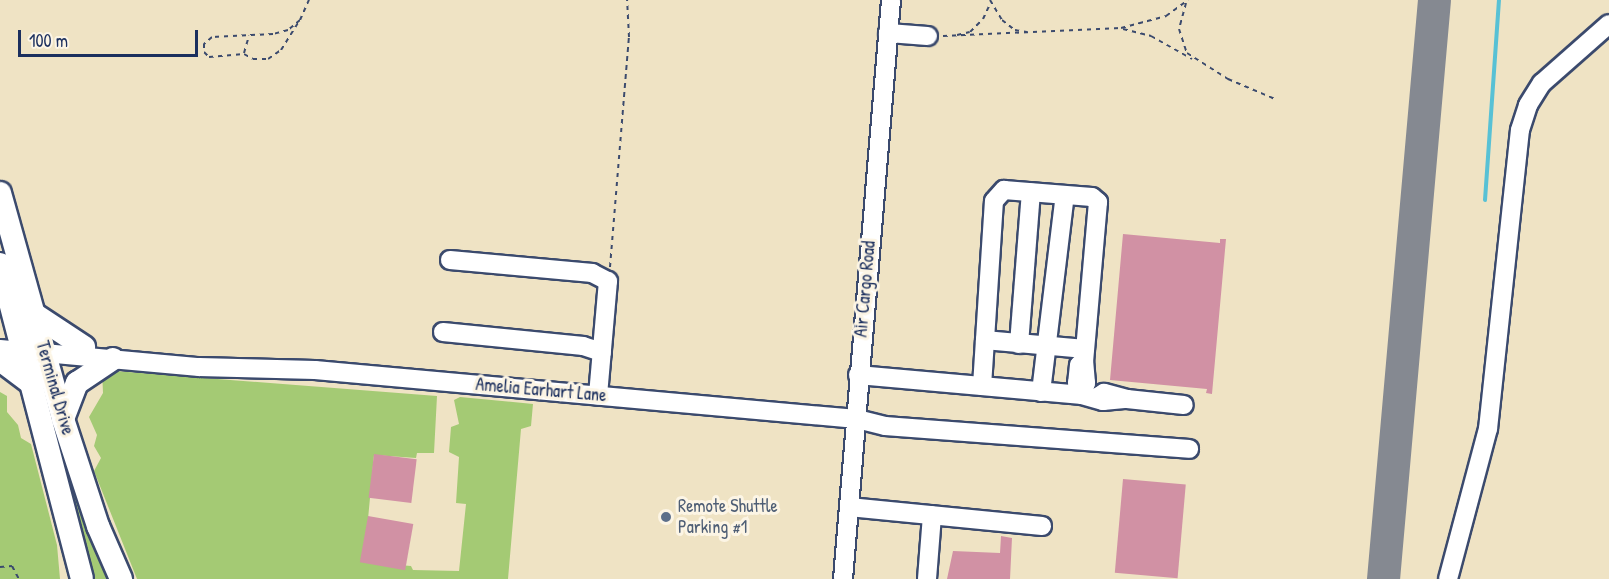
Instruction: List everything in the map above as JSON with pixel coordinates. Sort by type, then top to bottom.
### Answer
[{"type":"main road","name":"Terminal Drive","points":[[0,193],[34,314],[22,347],[63,419],[98,526],[121,579]]},
{"type":"main road","name":"Terminal Drive","points":[[0,264],[4,298],[22,347],[82,579]]},
{"type":"main road","points":[[34,314],[84,347]]},
{"type":"main road","points":[[63,419],[77,383],[113,359]]},
{"type":"main road","points":[[0,360],[32,384]]},
{"type":"street","name":"Air Cargo Road","points":[[843,579],[857,419],[858,375],[891,0]]},
{"type":"street","points":[[1448,579],[1488,429],[1520,130],[1528,105],[1542,83],[1609,24]]},
{"type":"street","points":[[888,33],[928,36]]},
{"type":"street","points":[[982,386],[994,201],[1004,190],[1092,196],[1098,202],[1085,355],[1087,394]]},
{"type":"street","points":[[1018,344],[1031,192]]},
{"type":"street","points":[[1041,392],[1065,195]]},
{"type":"street","points":[[450,260],[592,273],[608,281],[598,396]]},
{"type":"street","points":[[443,332],[583,346],[602,352]]},
{"type":"street","points":[[985,340],[1048,347],[1085,355]]},
{"type":"street","name":"Amelia Earhart Lane","points":[[22,347],[84,347],[200,357],[224,365]]},
{"type":"street","name":"Amelia Earhart Lane","points":[[22,347],[199,367],[224,365],[598,396],[857,419],[885,426],[1189,450]]},
{"type":"street","points":[[858,375],[1041,392],[1087,394],[1103,401],[1127,399],[1184,405]]},
{"type":"street","points":[[849,507],[1042,526]]},
{"type":"street","points":[[927,579],[932,515]]},
{"type":"path","points":[[300,20],[288,30],[249,36],[227,33],[212,37],[204,44],[209,57],[244,54],[253,59],[268,59],[280,50],[300,20],[309,0]]},
{"type":"path","points":[[608,281],[629,37],[627,0]]},
{"type":"path","points":[[928,36],[951,37],[1121,28],[1166,16],[1187,1]]},
{"type":"path","points":[[1187,1],[1181,15],[1181,40],[1196,62]]},
{"type":"path","points":[[951,37],[970,32],[983,20],[990,2],[1015,30],[1033,33]]},
{"type":"path","points":[[1121,28],[1151,36],[1196,62],[1275,99]]},
{"type":"path","points":[[244,54],[249,36]]},
{"type":"path","points":[[0,567],[12,566],[19,579]]},
{"type":"green space","points":[[102,370],[437,396],[434,453],[417,453],[416,458],[374,455],[364,562],[411,566],[413,570],[459,571],[466,504],[456,503],[459,457],[449,452],[451,427],[459,424],[454,400],[460,397],[533,404],[531,426],[521,429],[508,579],[137,579],[94,471],[101,458],[94,446],[97,435],[89,417],[103,393]]},
{"type":"green space","points":[[0,392],[7,396],[7,412],[18,425],[21,438],[31,444],[57,545],[60,579],[0,579]]},
{"type":"green space","points":[[65,466],[74,476],[112,579],[89,579],[60,467]]},
{"type":"building","points":[[1123,234],[1220,243],[1220,239],[1226,239],[1212,394],[1206,393],[1207,389],[1110,380]]},
{"type":"building","points":[[374,454],[417,459],[411,503],[369,498]]},
{"type":"building","points":[[1123,479],[1186,484],[1178,578],[1115,573]]},
{"type":"building","points":[[368,516],[413,524],[405,570],[360,562]]},
{"type":"building","points":[[1001,536],[1012,538],[1010,579],[947,579],[953,551],[1000,553]]},
{"type":"waterway","points":[[1485,200],[1499,0]]},
{"type":"taxiway","points":[[1383,579],[1434,0]]},
{"type":"place","name":"Remote Shuttle Parking #1","points":[[666,517]]}]
